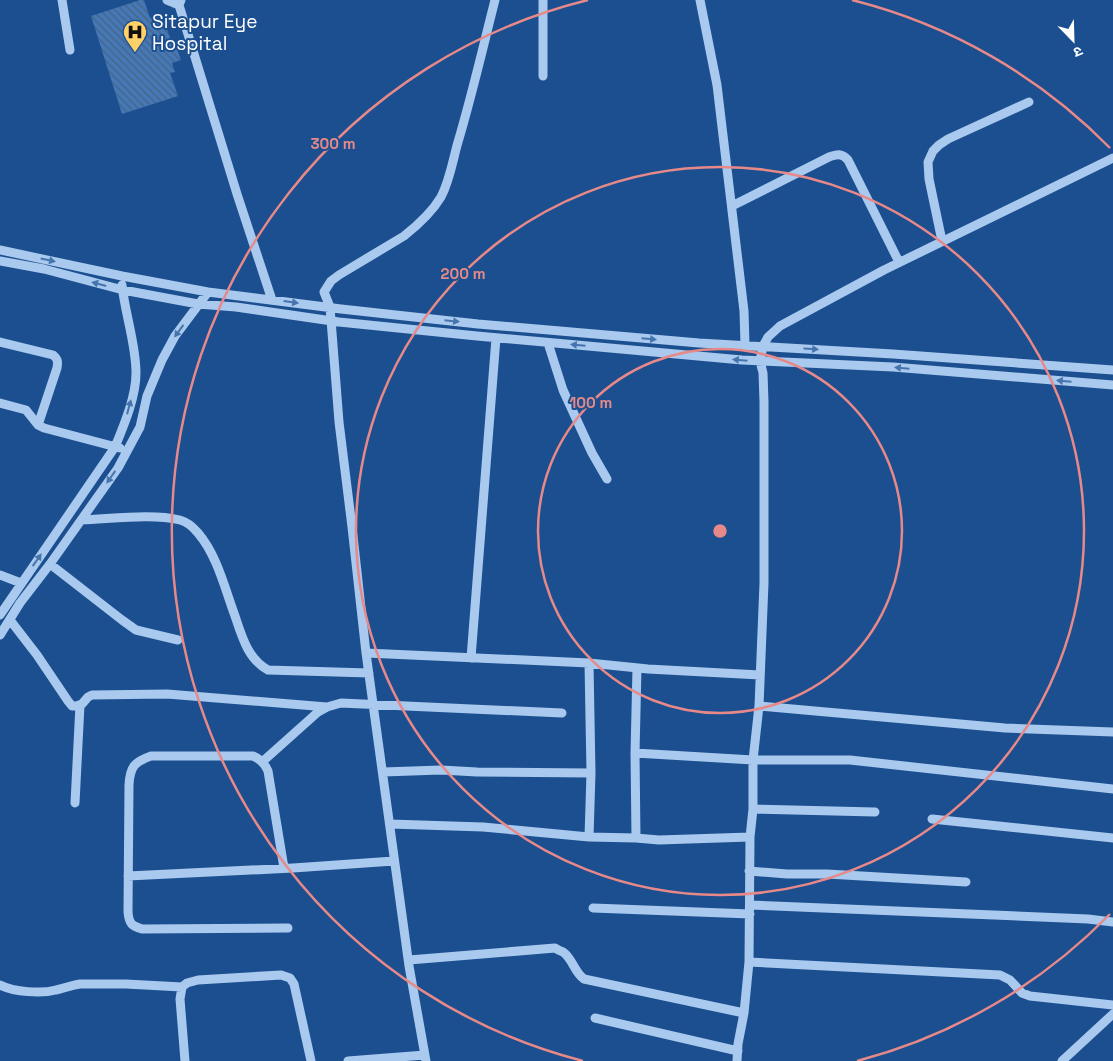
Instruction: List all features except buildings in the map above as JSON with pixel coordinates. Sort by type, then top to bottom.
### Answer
[{"type":"street","points":[[62,0],[70,50]]},
{"type":"street","points":[[167,0],[180,3],[237,194],[272,300]]},
{"type":"street","points":[[348,1061],[425,1058],[408,960],[366,653],[339,422],[330,307],[324,292],[331,281],[339,275],[404,236],[428,214],[441,197],[463,124],[495,0]]},
{"type":"street","points":[[543,0],[543,76]]},
{"type":"street","points":[[700,0],[717,85],[744,312],[746,346]]},
{"type":"street","points":[[942,242],[929,179],[928,162],[933,151],[939,144],[948,139],[1029,102]]},
{"type":"street","points":[[732,206],[829,157],[839,154],[848,160],[899,262]]},
{"type":"street","points":[[737,1061],[749,962],[750,837],[759,706],[764,583],[764,373],[760,362],[763,346],[768,337],[780,326],[899,262],[1113,158]]},
{"type":"street","points":[[0,250],[208,292],[330,307],[488,324],[699,343],[893,354],[1113,370]]},
{"type":"street","points":[[0,261],[44,269],[123,290],[198,304],[236,307],[330,320],[496,338],[760,362],[892,367],[1113,385]]},
{"type":"street","points":[[0,615],[115,447],[127,414],[134,391],[136,373],[122,276]]},
{"type":"street","points":[[0,635],[20,604],[118,468],[140,427],[147,396],[162,360],[175,336],[208,292]]},
{"type":"street","points":[[471,658],[496,338]]},
{"type":"street","points":[[0,342],[52,355],[58,362],[38,425]]},
{"type":"street","points":[[548,343],[563,390],[592,454],[607,479]]},
{"type":"street","points":[[0,402],[26,410],[38,425],[44,428],[127,451]]},
{"type":"street","points":[[81,520],[157,516],[190,523],[203,538],[214,557],[244,642],[261,666],[268,670],[369,672]]},
{"type":"street","points":[[50,564],[136,630],[178,640]]},
{"type":"street","points":[[0,575],[22,583]]},
{"type":"street","points":[[10,620],[72,706],[80,705],[92,695],[166,694],[327,707],[341,704],[373,704],[562,713]]},
{"type":"street","points":[[366,653],[590,663],[637,668],[760,675]]},
{"type":"street","points":[[589,838],[591,773],[590,663]]},
{"type":"street","points":[[636,838],[637,668]]},
{"type":"street","points":[[75,804],[80,705]]},
{"type":"street","points":[[759,706],[1005,728],[1113,732]]},
{"type":"street","points":[[262,762],[318,712],[327,707]]},
{"type":"street","points":[[635,753],[754,760],[850,760],[1113,788]]},
{"type":"street","points":[[284,868],[268,771],[258,758],[253,756],[150,756],[140,760],[132,768],[129,775],[128,876],[129,920],[134,926],[142,929],[288,928]]},
{"type":"street","points":[[383,772],[441,770],[591,773]]},
{"type":"street","points":[[753,809],[875,812]]},
{"type":"street","points":[[932,819],[1113,838]]},
{"type":"street","points":[[390,824],[483,827],[589,838],[659,840],[750,837]]},
{"type":"street","points":[[128,876],[394,861]]},
{"type":"street","points":[[749,871],[966,882]]},
{"type":"street","points":[[593,908],[750,909],[1088,919],[1113,922]]},
{"type":"street","points":[[408,960],[555,948],[563,952],[584,979],[744,1013]]},
{"type":"street","points":[[749,962],[1000,975],[1010,980],[1022,993],[1030,996],[1113,1006]]},
{"type":"street","points":[[0,986],[16,990],[42,992],[80,984],[182,987],[187,983],[198,980],[282,976],[290,978],[294,984],[312,1061]]},
{"type":"street","points":[[182,987],[180,999],[185,1061]]},
{"type":"street","points":[[1062,1061],[1113,1014]]},
{"type":"street","points":[[595,1018],[738,1051]]},
{"type":"place","name":"Sitapur Eye Hospital","points":[[135,53]]}]
